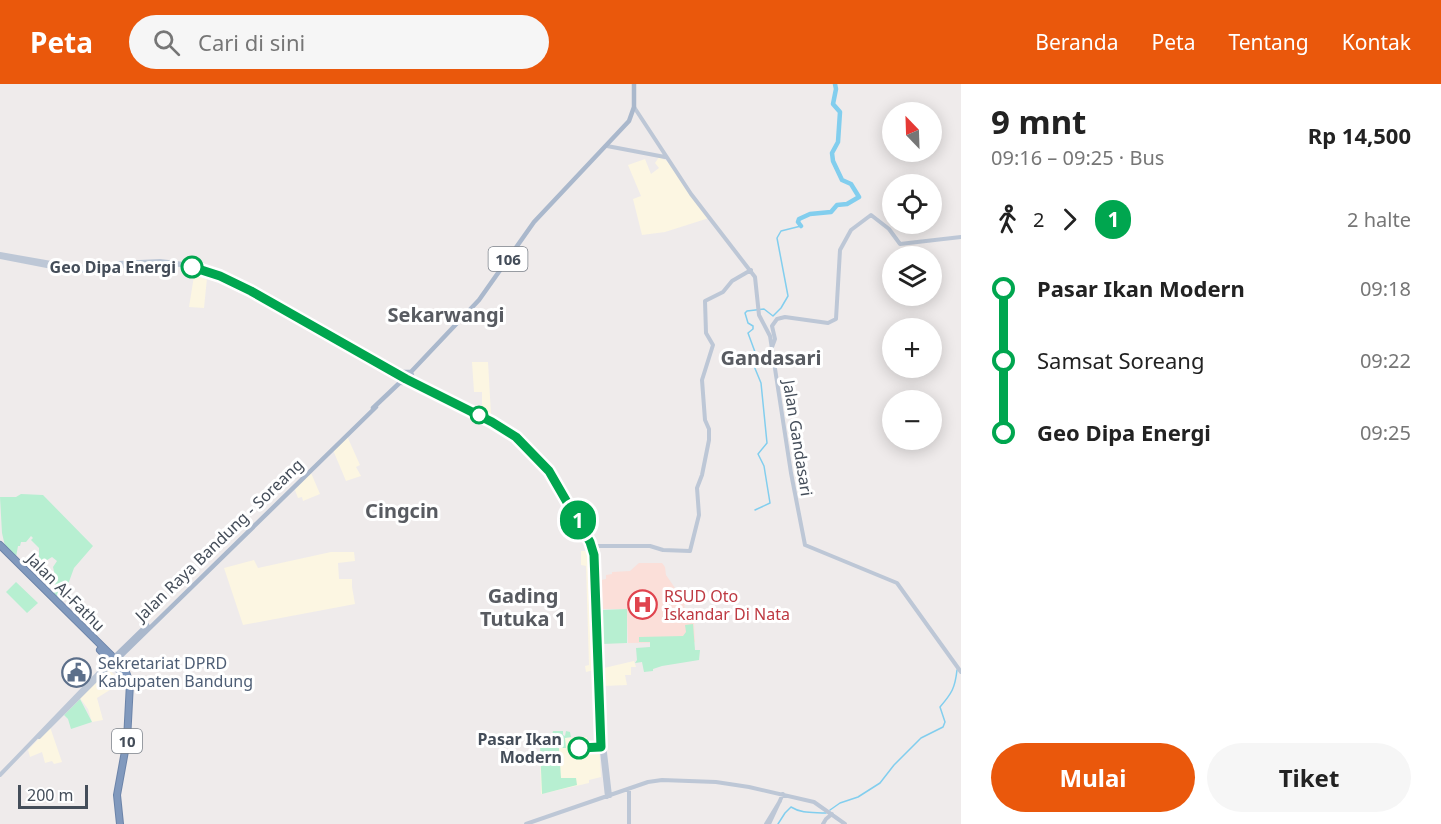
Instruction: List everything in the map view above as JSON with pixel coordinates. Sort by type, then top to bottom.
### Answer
[{"type":"highway","name":"Jalan Al-Fathu","points":[[1,546],[113,660]]},
{"type":"highway","name":"10","points":[[113,660],[126,672],[130,683],[128,740],[117,795],[118,824]]},
{"type":"main road","name":"Jalan Raya Bandung - Soreang","points":[[113,660],[406,377],[479,300],[536,220],[607,146],[635,113],[634,84]]},
{"type":"main road","name":"Jalan Gandasari","points":[[635,113],[691,194],[751,270],[756,280],[758,310],[769,333],[772,347],[791,473],[805,545],[897,583],[961,672]]},
{"type":"main road","points":[[617,135],[622,148]]},
{"type":"main road","points":[[649,154],[657,143]]},
{"type":"main road","points":[[607,146],[666,158]]},
{"type":"main road","points":[[772,347],[775,338],[771,326],[778,318],[828,323],[836,319],[840,249],[851,230],[871,215],[889,229],[900,244],[961,237]]},
{"type":"main road","points":[[0,256],[95,268],[119,263],[160,261],[191,264],[221,273],[406,377],[470,409],[522,442],[554,479],[595,548],[602,742],[606,788],[609,796]]},
{"type":"main road","points":[[595,548],[650,546],[663,550],[690,551],[699,515],[697,488],[702,475],[709,435],[705,420],[702,380],[713,345],[706,333],[705,301],[723,292],[732,281],[751,270]]},
{"type":"main road","points":[[0,775],[113,660]]},
{"type":"main road","points":[[605,775],[609,796]]},
{"type":"main road","points":[[526,824],[651,782],[694,781],[730,784],[814,802],[845,824]]},
{"type":"main road","points":[[598,800],[606,788]]},
{"type":"main road","points":[[629,789],[629,824]]},
{"type":"main road","points":[[767,824],[783,794]]},
{"type":"main road","points":[[823,824],[830,812]]},
{"type":"shaded area","points":[[659,157],[667,161],[709,218],[665,232],[642,235],[633,199],[641,196],[628,165],[645,159],[651,174],[659,168],[655,163]]},
{"type":"shaded area","name":"Geo Dipa Energi","points":[[194,276],[207,278],[204,308],[189,307]]},
{"type":"shaded area","points":[[472,362],[488,362],[491,414],[482,410],[482,392],[474,392]]},
{"type":"shaded area","points":[[347,436],[360,465],[356,467],[361,476],[346,481],[333,450]]},
{"type":"shaded area","points":[[311,473],[320,494],[303,501],[302,497],[298,498],[295,490]]},
{"type":"shaded area","points":[[581,551],[592,551],[596,660],[594,670],[586,672],[585,666],[589,665],[586,566],[581,565]]},
{"type":"shaded area","points":[[331,552],[354,552],[355,561],[338,563],[339,579],[352,579],[355,604],[243,625],[224,568],[254,560],[258,568]]},
{"type":"shaded area","name":"RSUD Oto Iskandar Di Nata","points":[[639,563],[662,563],[666,575],[684,601],[685,611],[708,610],[709,620],[692,620],[695,642],[628,643],[627,609],[601,609],[601,580],[606,579],[606,575],[612,572],[630,571]]},
{"type":"shaded area","points":[[634,661],[636,667],[631,667],[631,675],[625,675],[627,685],[604,686],[604,668]]},
{"type":"shaded area","points":[[109,669],[121,683],[97,698],[103,720],[92,722],[88,709],[80,698]]},
{"type":"shaded area","points":[[50,727],[62,762],[54,764],[52,761],[45,763],[42,752],[30,757],[28,750]]},
{"type":"shaded area","name":"Pasar Ikan Modern","points":[[587,737],[587,744],[599,744],[601,777],[589,780],[589,783],[541,794],[540,746],[563,745],[563,738]]},
{"type":"green space","points":[[21,494],[43,495],[93,546],[74,568],[62,601],[53,592],[56,580],[53,567],[57,561],[52,557],[44,562],[39,559],[39,548],[31,540],[33,538],[31,536],[18,546],[16,557],[5,546],[0,497],[16,497]]},
{"type":"green space","points":[[16,582],[38,603],[27,613],[6,592]]},
{"type":"green space","points":[[627,609],[627,643],[602,644],[601,610]]},
{"type":"green space","points":[[693,624],[695,650],[700,650],[699,660],[662,666],[653,671],[644,672],[642,662],[635,663],[636,648],[650,647],[650,642],[639,642],[639,637],[683,636],[686,632],[685,625]]},
{"type":"green space","points":[[80,699],[92,722],[71,729],[64,715]]},
{"type":"green space","points":[[553,731],[563,731],[565,736],[566,731],[570,732],[571,737],[565,738],[566,748],[559,748],[561,778],[576,778],[577,785],[542,794],[540,745],[562,745],[559,738],[554,738],[552,735]]},
{"type":"waterway","points":[[801,226],[799,219],[810,214],[831,212],[837,205],[847,204],[859,197],[851,184],[842,180],[833,161],[832,153],[838,142],[840,112],[833,104],[835,84]]},
{"type":"waterway","points":[[755,510],[770,503],[764,466],[758,454],[767,443],[761,383],[754,366],[755,352],[748,333],[753,326],[748,323],[745,313],[764,309],[773,316],[781,308],[788,296],[777,238],[781,231],[801,226]]},
{"type":"waterway","points":[[830,810],[840,803],[858,797],[880,783],[921,738],[943,727],[945,722],[940,707],[952,690],[957,670]]},
{"type":"waterway","points":[[778,824],[791,807],[804,812],[826,813]]},
{"type":"bus line","name":"1","points":[[192,267],[220,276],[251,291],[406,379],[506,430],[522,442],[549,471],[590,542],[594,555],[601,747],[579,748]]},
{"type":"place","name":"Geo Dipa Energi","points":[[192,267]]},
{"type":"place","name":"RSUD Oto Iskandar Di Nata","points":[[643,605]]},
{"type":"place","name":"Sekretariat DPRD Kabupaten Bandung","points":[[77,672]]},
{"type":"place","name":"Pasar Ikan Modern","points":[[579,748]]},
{"type":"district","name":"Sekarwangi","points":[[446,314]]},
{"type":"district","name":"Gandasari","points":[[771,357]]},
{"type":"district","name":"Cingcin","points":[[402,510]]},
{"type":"district","name":"Gading Tutuka 1","points":[[523,606]]}]
